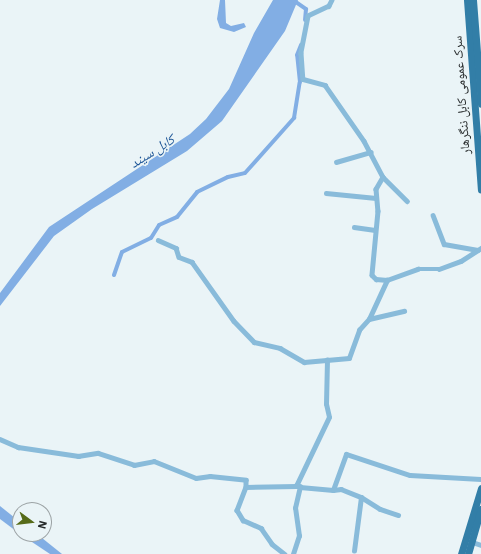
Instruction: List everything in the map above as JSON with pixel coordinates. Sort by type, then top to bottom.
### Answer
[{"type":"highway","name":"سرک عمومی کابل ننگرهار","points":[[467,0],[481,189]]},
{"type":"highway","name":"سرک عمومی کابل ننگرهار","points":[[473,0],[478,30],[481,104]]},
{"type":"highway","points":[[461,554],[481,488]]},
{"type":"highway","points":[[468,554],[479,524],[481,509]]},
{"type":"street","points":[[332,0],[329,6],[308,16],[301,53],[303,79],[325,85],[371,152],[383,177],[407,201]]},
{"type":"street","points":[[336,162],[371,152]]},
{"type":"street","points":[[383,177],[376,189],[378,211],[375,230],[372,275],[376,279],[387,280],[418,269],[439,269],[461,261],[479,249]]},
{"type":"street","points":[[326,192],[376,198]]},
{"type":"street","points":[[433,215],[444,244],[479,249]]},
{"type":"street","points":[[354,227],[375,230]]},
{"type":"street","points":[[158,240],[176,248],[179,257],[195,266],[234,321],[254,342],[280,348],[304,362],[349,358],[359,330],[369,319],[387,280]]},
{"type":"street","points":[[369,319],[404,311]]},
{"type":"street","points":[[293,554],[299,536],[295,508],[298,486],[328,417],[326,404],[327,360]]},
{"type":"street","points":[[0,438],[18,447],[78,456],[98,453],[134,465],[154,461],[196,478],[210,476],[246,480],[246,487],[237,510],[243,520],[261,528],[272,544],[285,554]]},
{"type":"street","points":[[334,490],[346,454],[410,475],[481,478]]},
{"type":"street","points":[[246,487],[298,486],[341,490],[361,497],[380,509],[398,515]]},
{"type":"street","points":[[354,551],[361,497]]},
{"type":"street","points":[[472,542],[481,545]]},
{"type":"water","points":[[220,0],[225,0],[226,23],[231,26],[244,23],[246,27],[234,32],[220,28],[217,19]]},
{"type":"water","points":[[273,0],[298,0],[285,31],[222,121],[187,151],[92,209],[54,236],[0,306],[0,293],[49,227],[190,134],[206,119],[229,89],[254,33]]},
{"type":"water","points":[[0,506],[12,516],[12,528],[0,519]]},
{"type":"water","points":[[32,542],[47,542],[62,554],[50,554]]},
{"type":"waterway","points":[[293,0],[306,9],[305,20]]},
{"type":"waterway","points":[[114,275],[122,252],[151,238],[159,225],[177,217],[197,192],[228,177],[245,173],[294,118],[300,82],[297,55],[301,45]]},
{"type":"water label","name":"کابل سيند","points":[[152,151]]}]
